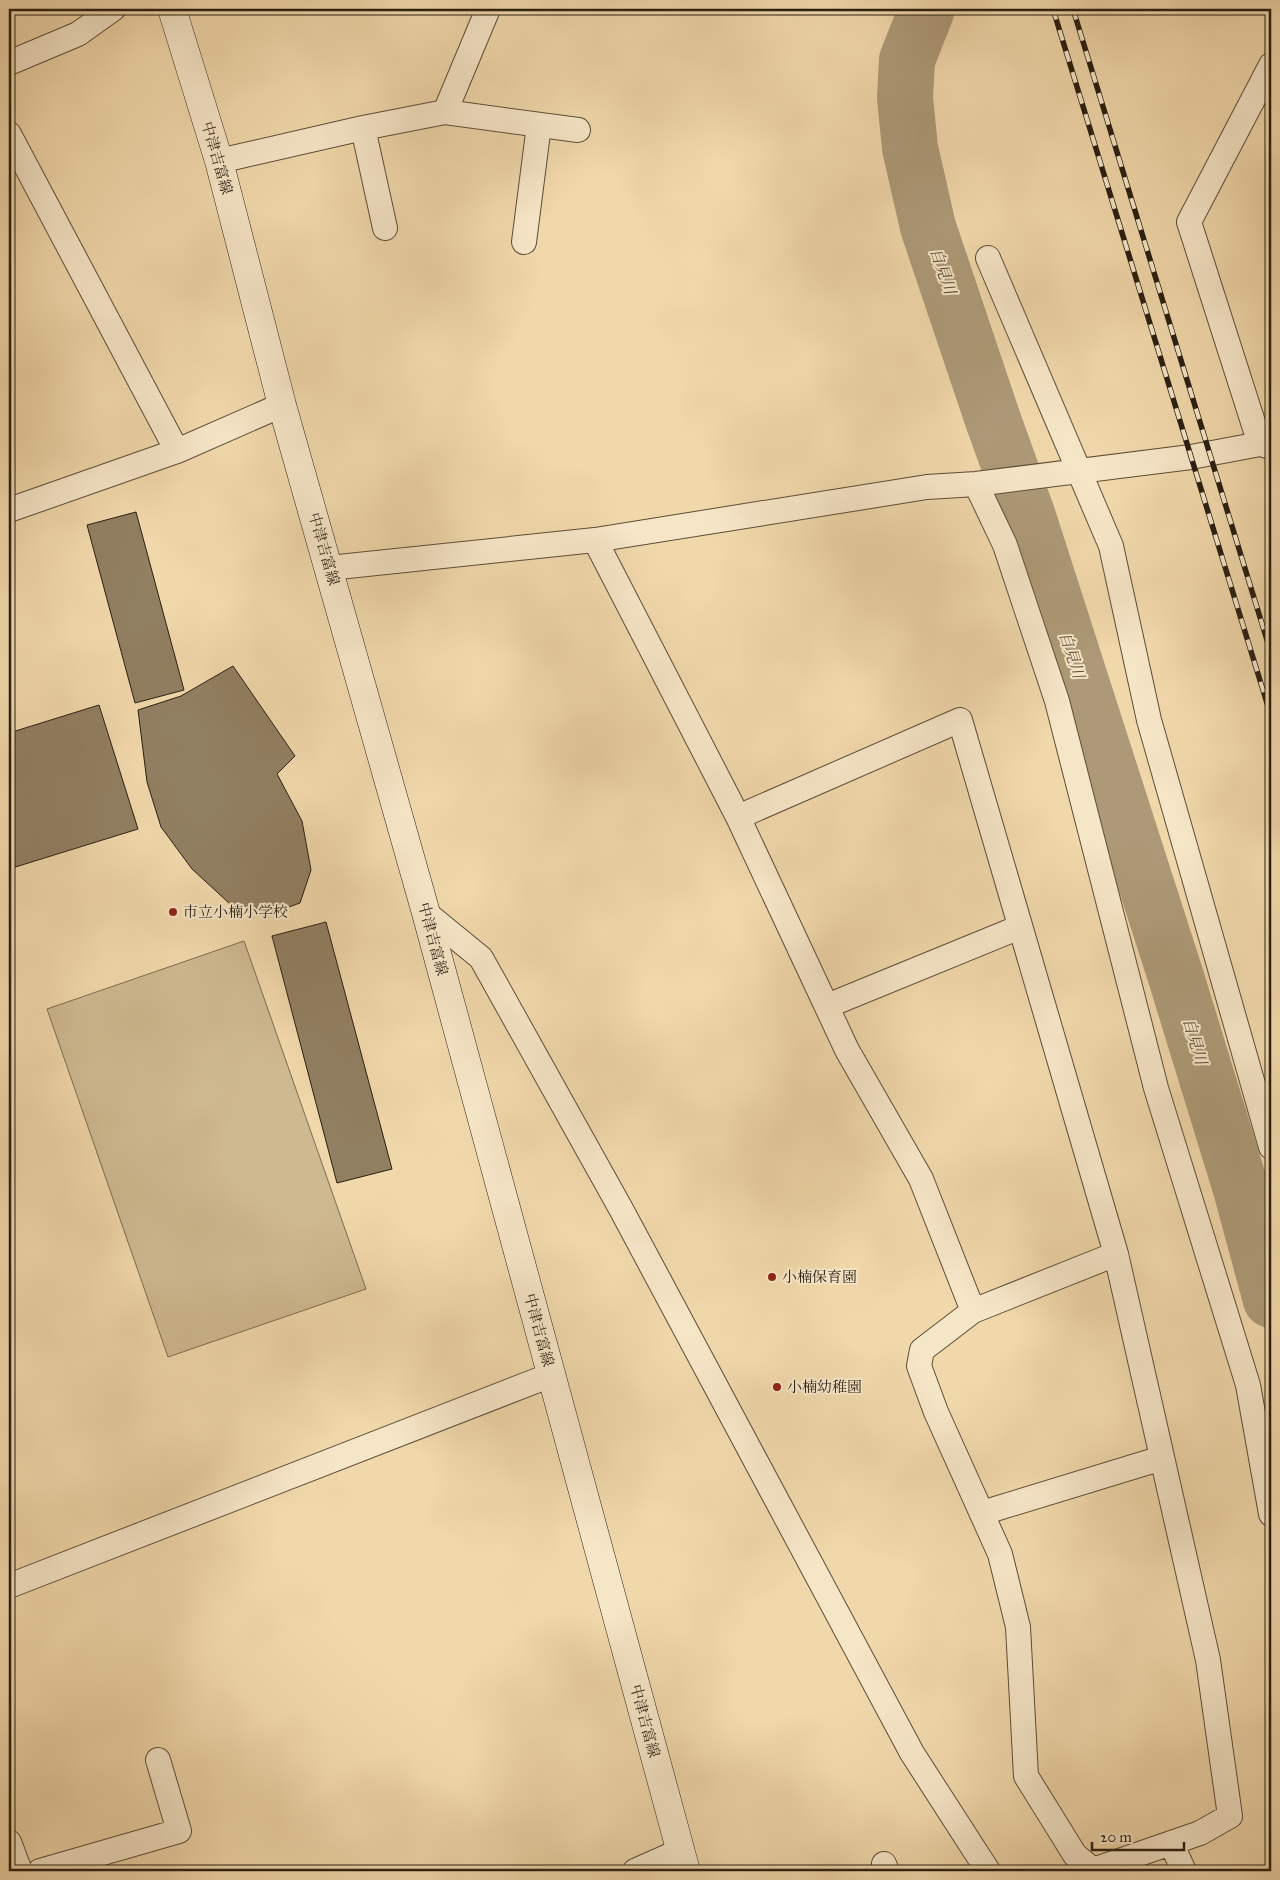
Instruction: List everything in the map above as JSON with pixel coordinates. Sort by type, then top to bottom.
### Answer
[{"type":"main road","name":"中津吉富線","points":[[172,9],[219,161],[282,405],[426,912],[683,1861]]},
{"type":"street","points":[[9,63],[78,34],[113,9]]},
{"type":"street","points":[[445,112],[488,9]]},
{"type":"street","points":[[329,568],[595,540],[927,487],[976,484],[1266,446],[1189,222],[1271,65]]},
{"type":"street","points":[[219,161],[363,128],[445,112],[578,130]]},
{"type":"street","points":[[524,242],[539,125]]},
{"type":"street","points":[[363,128],[386,228]]},
{"type":"street","points":[[9,134],[177,452]]},
{"type":"street","points":[[988,258],[1074,470],[1111,546],[1149,720],[1271,1147]]},
{"type":"street","points":[[9,510],[177,452],[282,405]]},
{"type":"street","points":[[976,484],[1005,545],[1057,701],[1156,1088],[1248,1385],[1271,1514]]},
{"type":"street","points":[[595,540],[738,817],[847,1050],[921,1179],[974,1311]]},
{"type":"street","points":[[738,817],[960,720],[1116,1254],[1208,1660],[1230,1816],[1200,1833],[1093,1870],[1075,1856],[1026,1776],[1018,1627],[1000,1554],[936,1412],[919,1366],[922,1350],[974,1311],[1116,1254]]},
{"type":"street","points":[[426,912],[481,958],[621,1209],[912,1753],[988,1871]]},
{"type":"street","points":[[827,1006],[1020,927]]},
{"type":"street","points":[[9,1586],[551,1375]]},
{"type":"street","points":[[982,1513],[1162,1458]]},
{"type":"street","points":[[40,1871],[179,1831],[158,1760]]},
{"type":"street","points":[[1171,1843],[1184,1871]]},
{"type":"street","points":[[635,1871],[683,1861]]},
{"type":"shaded area","points":[[244,941],[366,1289],[168,1357],[47,1009]]},
{"type":"building","points":[[136,512],[184,690],[135,703],[87,525]]},
{"type":"building","points":[[233,666],[295,756],[277,774],[302,821],[311,870],[300,903],[275,912],[230,904],[192,869],[161,827],[147,782],[138,710],[181,696]]},
{"type":"building","points":[[99,705],[138,829],[9,869],[9,733]]},
{"type":"building","points":[[326,922],[392,1169],[337,1183],[272,936]]},
{"type":"waterway","name":"自見川","points":[[927,9],[907,60],[905,98],[910,148],[928,227],[1028,517],[1175,974],[1241,1189],[1271,1300]]},
{"type":"railway","points":[[1053,9],[1271,716]]},
{"type":"railway","points":[[1073,9],[1271,653]]},
{"type":"place","name":"市立小楠小学校","points":[[173,912]]},
{"type":"place","name":"小楠保育園","points":[[772,1277]]},
{"type":"place","name":"小楠幼稚園","points":[[777,1387]]}]
